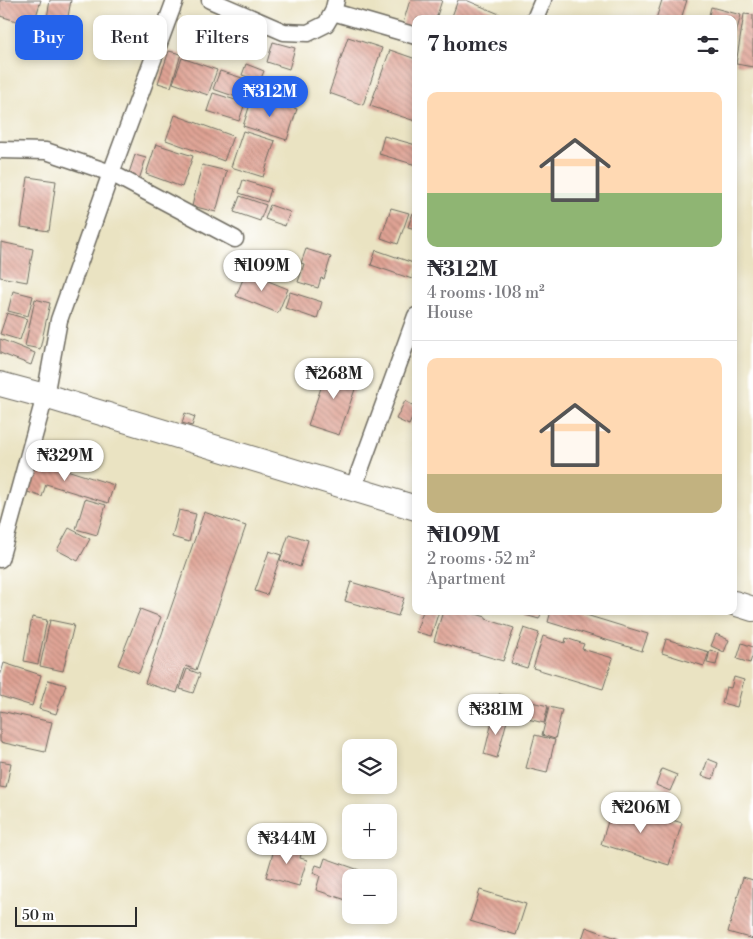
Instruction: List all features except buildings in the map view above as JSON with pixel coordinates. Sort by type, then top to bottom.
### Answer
[{"type":"main road","points":[[0,384],[412,507]]},
{"type":"main road","points":[[737,604],[753,609]]},
{"type":"street","points":[[0,559],[45,396],[59,320],[175,0]]},
{"type":"street","points":[[210,0],[284,32],[308,33],[326,24],[334,6],[412,35]]},
{"type":"street","points":[[535,15],[540,1]]},
{"type":"street","points":[[0,150],[46,151],[111,173],[235,238]]},
{"type":"street","points":[[352,489],[412,327]]}]
